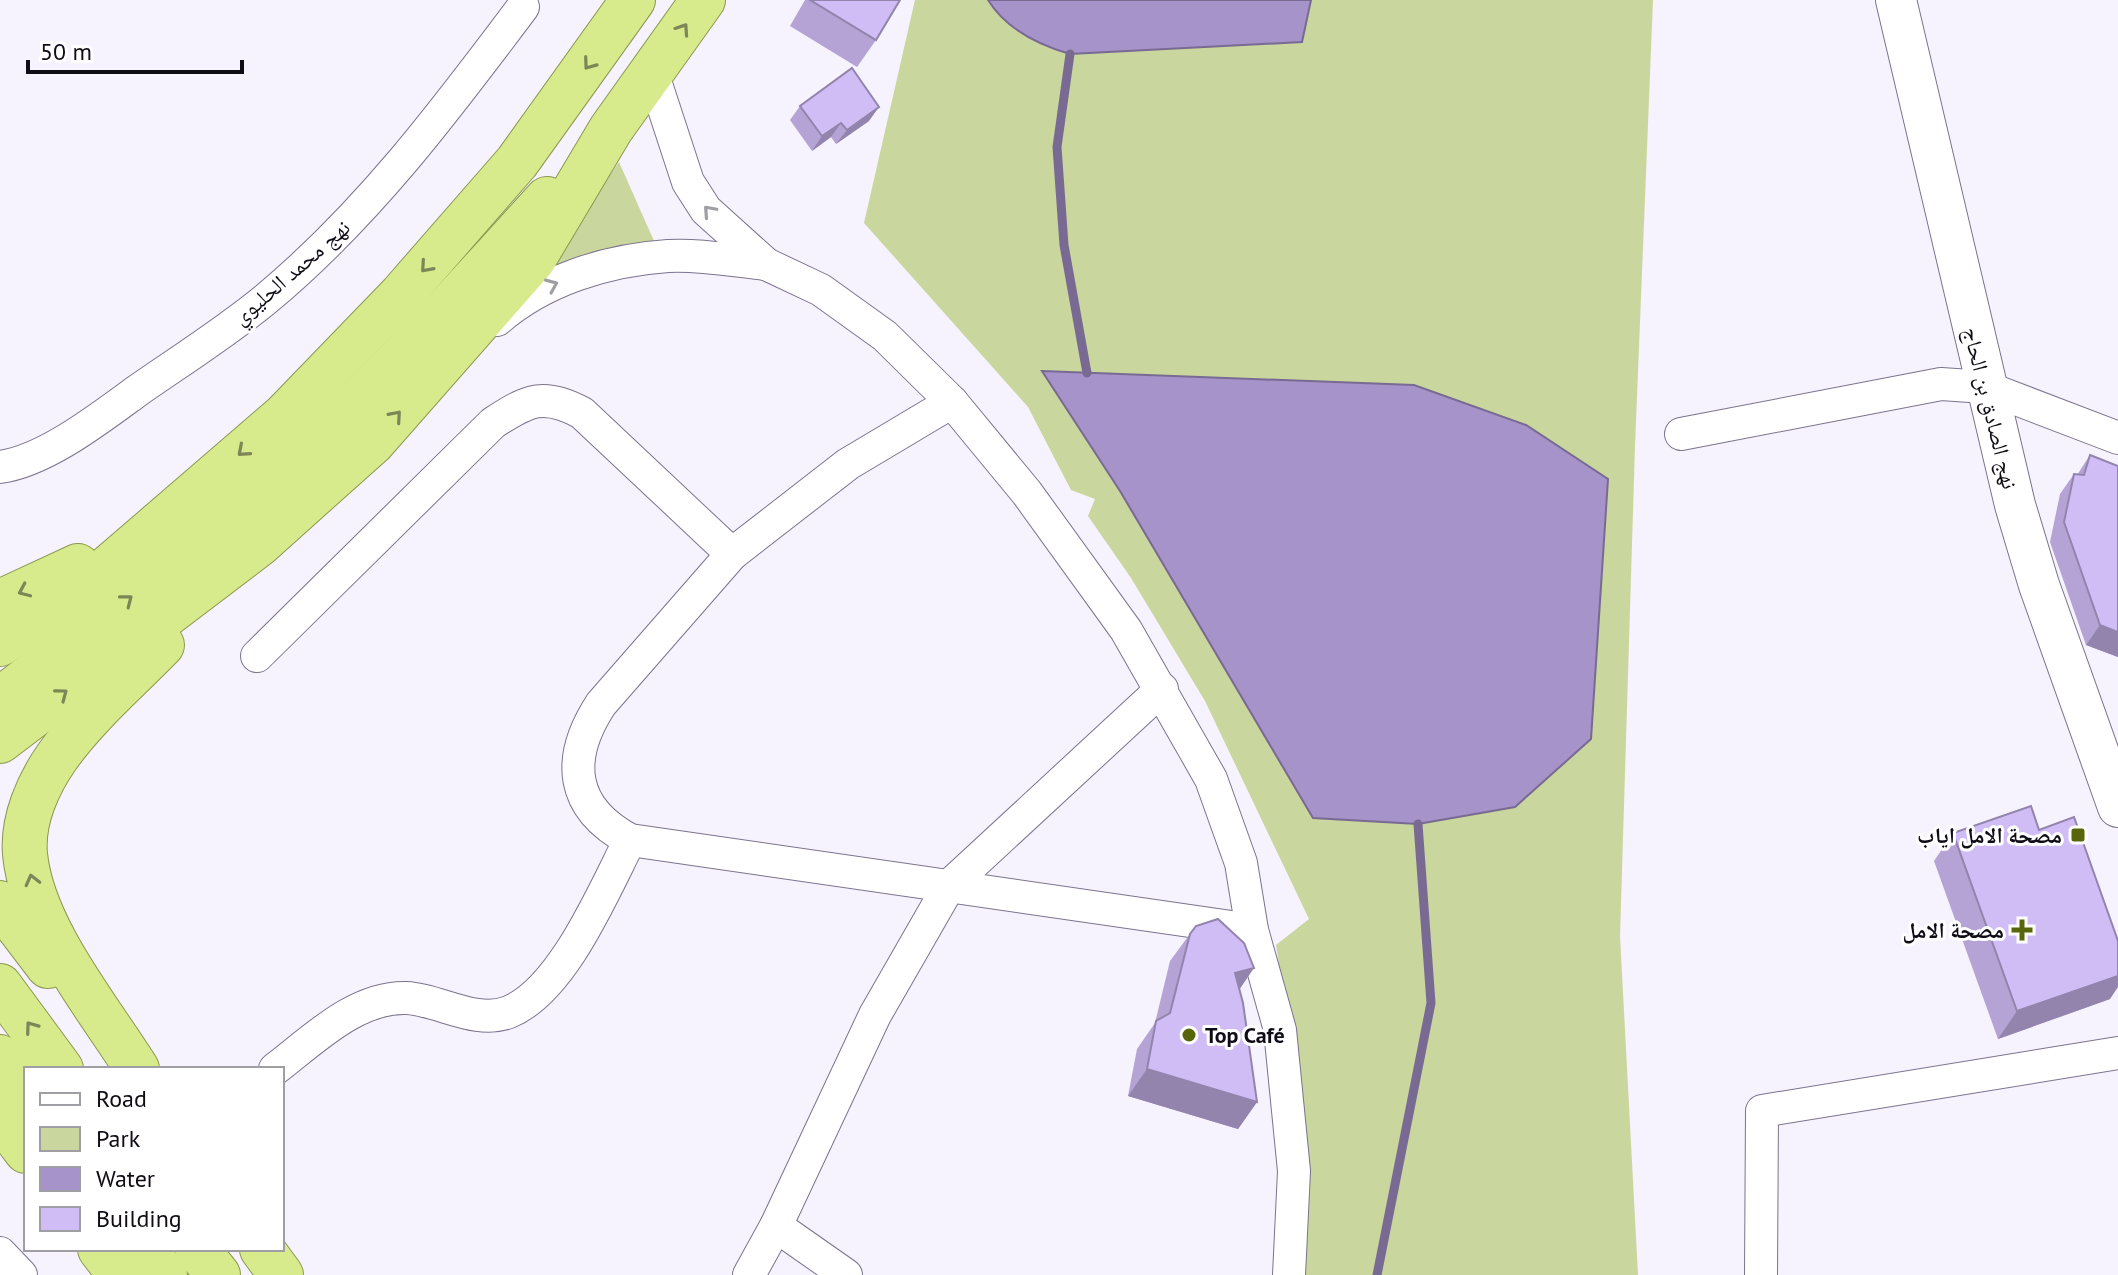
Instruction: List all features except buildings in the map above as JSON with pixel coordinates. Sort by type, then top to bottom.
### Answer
[{"type":"highway","points":[[0,644],[80,592],[284,416],[411,284],[517,162],[633,0]]},
{"type":"highway","points":[[0,700],[206,538],[292,465],[402,358],[611,129],[653,75],[703,0]]},
{"type":"highway","points":[[136,1067],[53,936],[35,894],[25,853],[28,820],[40,787],[73,738],[258,545],[373,442],[533,260],[611,129]]},
{"type":"highway","points":[[0,602],[71,571],[211,479]]},
{"type":"highway","points":[[0,741],[258,545]]},
{"type":"highway","points":[[0,903],[125,1067]]},
{"type":"highway","points":[[0,986],[60,1067]]},
{"type":"highway","points":[[0,1057],[24,1090]]},
{"type":"highway","points":[[0,1116],[24,1148]]},
{"type":"highway","points":[[102,1251],[120,1275]]},
{"type":"highway","points":[[146,1251],[165,1275]]},
{"type":"highway","points":[[199,1251],[218,1275]]},
{"type":"highway","points":[[263,1251],[281,1275]]},
{"type":"street","name":"نهج الصادق بن الحاج","points":[[1896,0],[1985,387],[2039,585],[2118,807]]},
{"type":"street","name":"نهج محمد الحليوي","points":[[0,467],[15,465],[91,424],[265,299],[351,221],[445,112],[523,7]]},
{"type":"street","points":[[653,75],[688,182],[706,210],[766,264],[821,290],[885,336],[952,402],[1086,572],[1162,689],[1211,779],[1241,863],[1252,930],[1280,1030],[1294,1171],[1289,1275]]},
{"type":"street","points":[[424,384],[507,311],[547,285],[610,265],[669,256],[766,264]]},
{"type":"street","points":[[1681,434],[1912,387],[1941,384],[1985,387],[2118,438]]},
{"type":"street","points":[[257,656],[493,423],[517,407],[537,400],[560,401],[582,413],[732,554]]},
{"type":"street","points":[[952,402],[848,464],[732,554],[601,704],[584,730],[578,757],[581,788],[589,809],[606,827],[630,840],[1252,930]]},
{"type":"street","points":[[749,1275],[776,1226],[875,1015],[949,886],[1162,689]]},
{"type":"street","points":[[278,1067],[336,1022],[368,1005],[406,998],[483,1016],[506,1013],[525,1004],[576,947],[630,840]]},
{"type":"street","points":[[1761,1275],[1762,1111],[2118,1053]]},
{"type":"street","points":[[776,1226],[846,1275]]},
{"type":"street","points":[[0,1253],[21,1275]]},
{"type":"green space","points":[[915,0],[988,0],[1004,19],[1024,34],[1070,54],[1302,42],[1311,0],[1653,0],[1620,936],[1638,1275],[1301,1275],[1292,1050],[1276,945],[1309,919],[1205,701],[1131,578],[1088,516],[1095,499],[1071,490],[1028,407],[864,223]]},
{"type":"green space","points":[[619,162],[654,241],[543,271]]},
{"type":"water","points":[[988,0],[1311,0],[1302,42],[1070,54],[1024,34],[1004,19]]},
{"type":"water","points":[[1042,371],[1414,385],[1526,425],[1608,479],[1591,739],[1515,807],[1418,824],[1313,818],[1120,491]]},
{"type":"waterway","points":[[1070,54],[1057,147],[1064,245],[1087,373]]},
{"type":"waterway","points":[[1377,1275],[1431,1003],[1418,824]]},
{"type":"place","name":"مصحة الامل اياب","points":[[2078,835]]},
{"type":"place","name":"مصحة الامل","points":[[2022,930]]},
{"type":"place","name":"Top Café","points":[[1189,1035]]}]
